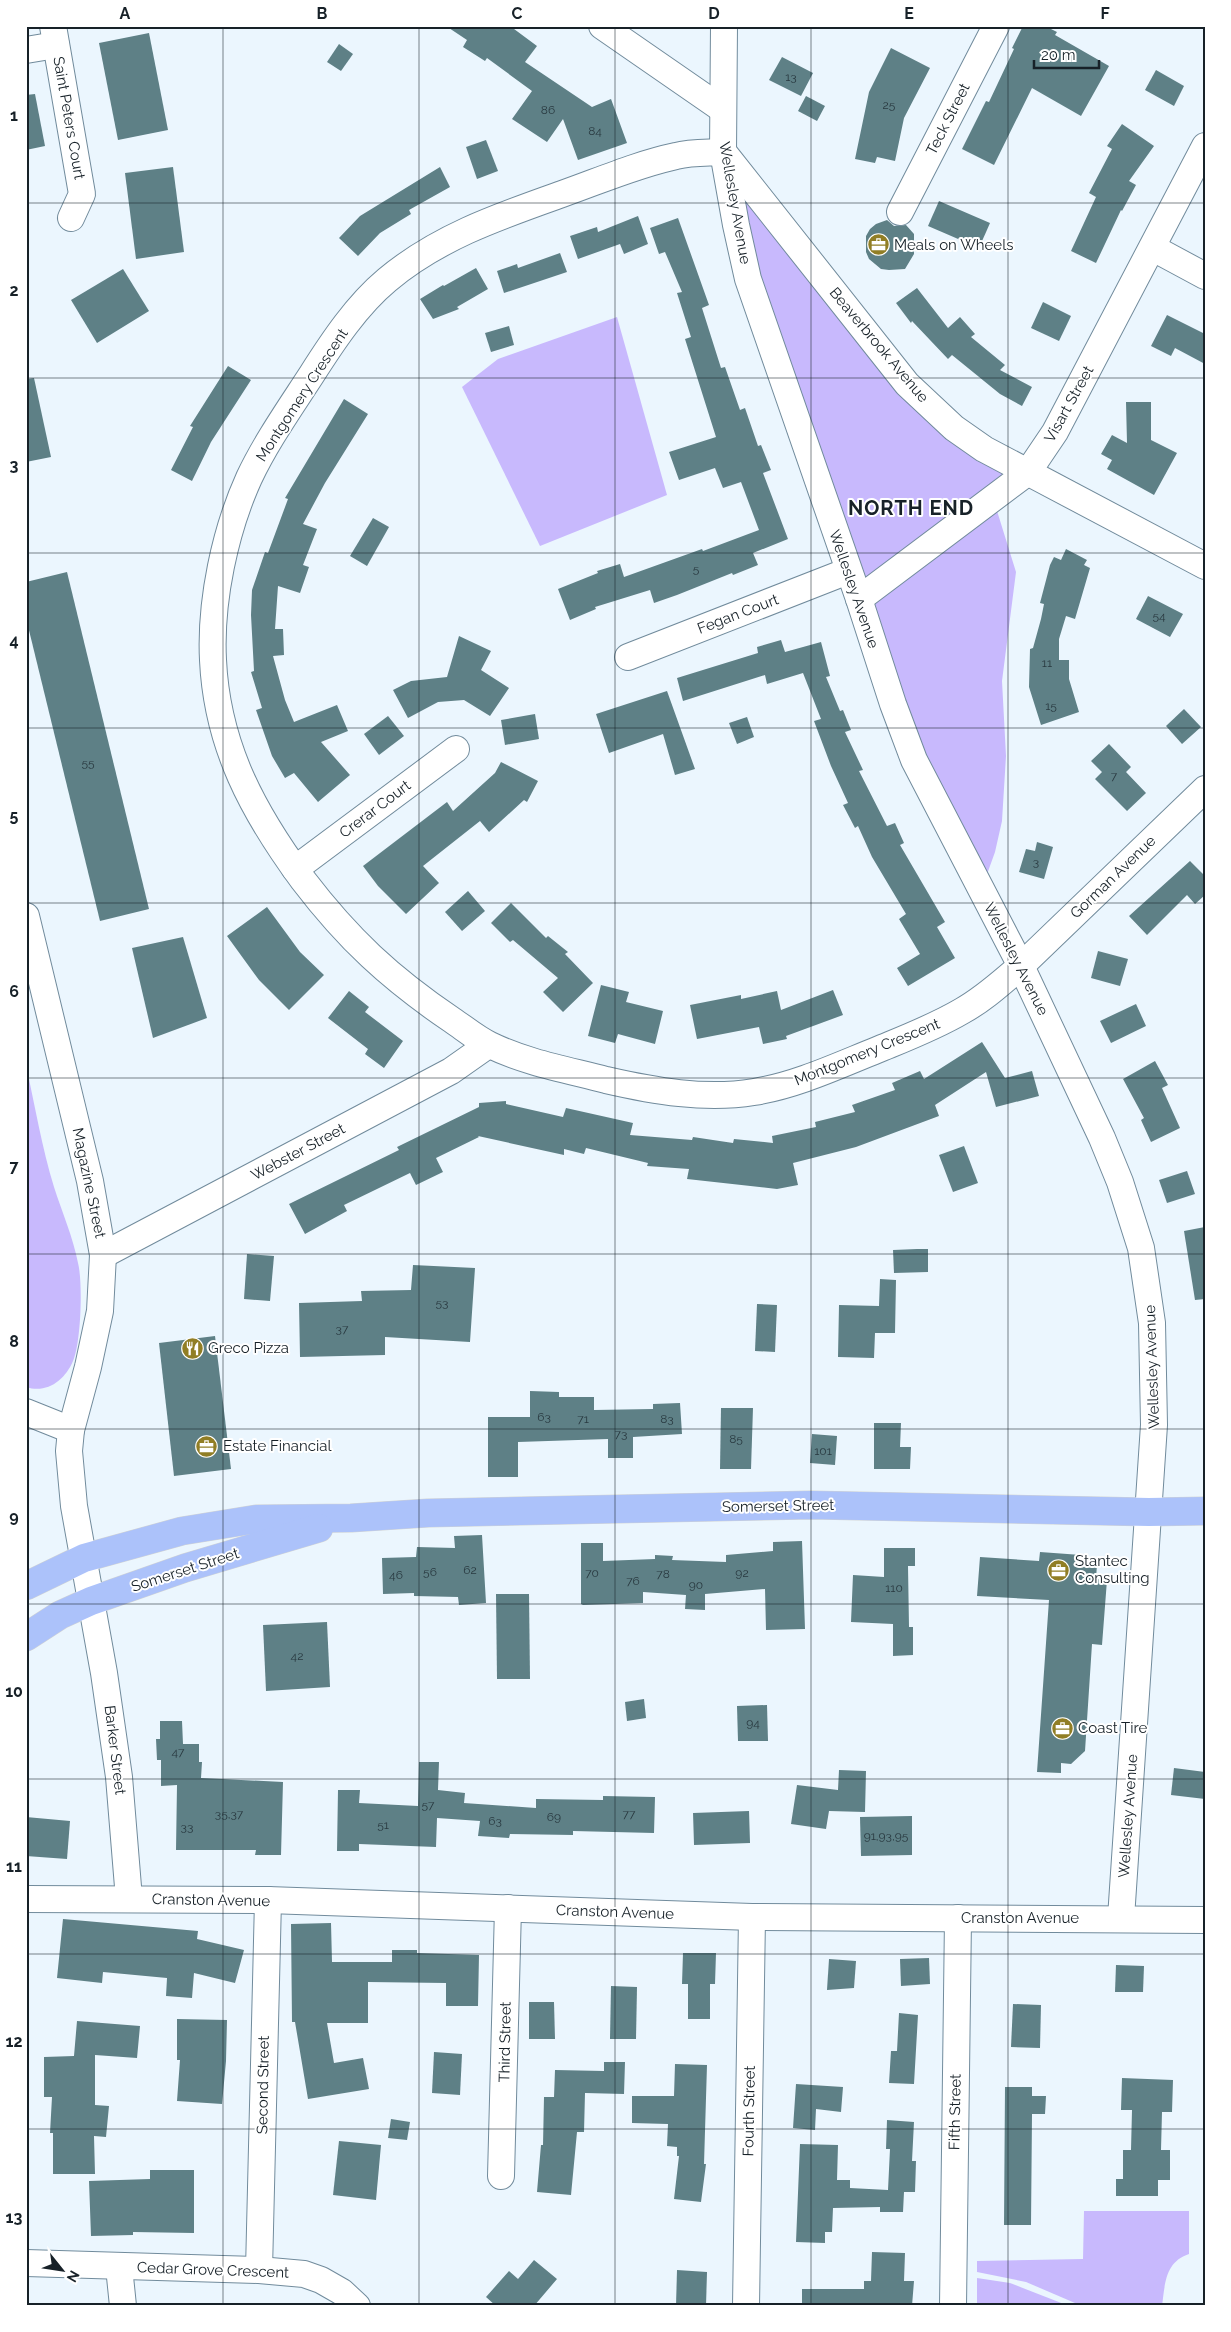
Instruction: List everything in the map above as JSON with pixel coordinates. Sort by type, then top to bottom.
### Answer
[{"type":"main road","name":"Somerset Street","points":[[26,1586],[84,1558],[182,1531],[256,1520],[351,1518],[428,1513],[811,1505],[1149,1512],[1205,1511]]},
{"type":"main road","name":"Somerset Street","points":[[26,1637],[60,1615],[91,1601],[185,1568],[351,1518]]},
{"type":"street","points":[[602,26],[722,109]]},
{"type":"street","name":"Wellesley Avenue","points":[[724,26],[723,152],[748,279],[859,599],[893,704],[914,760],[1021,966],[1102,1138],[1120,1182],[1141,1248],[1149,1289],[1154,1353],[1154,1425],[1121,1918]]},
{"type":"street","name":"Teck Street","points":[[900,212],[996,26]]},
{"type":"street","name":"Saint Peters Court","points":[[26,50],[55,36],[82,194],[71,218]]},
{"type":"street","name":"Visart Street","points":[[859,599],[1028,472],[1055,432],[1205,146]]},
{"type":"street","name":"Beaverbrook Avenue","points":[[723,152],[907,384],[936,412],[976,444],[1205,566]]},
{"type":"street","name":"Montgomery Crescent","points":[[723,152],[679,155],[616,175],[478,224],[440,244],[398,272],[368,299],[317,366],[278,426],[249,479],[226,545],[218,584],[212,657],[222,728],[245,788],[265,826],[326,910],[389,975],[488,1045],[543,1065],[632,1086],[710,1095],[754,1092],[821,1073],[934,1026],[964,1010],[992,991],[1021,966]]},
{"type":"street","points":[[1152,248],[1205,276]]},
{"type":"street","name":"Fegan Court","points":[[628,657],[848,571]]},
{"type":"street","name":"Crerar Court","points":[[295,869],[456,749]]},
{"type":"street","name":"Gorman Avenue","points":[[1021,966],[1205,789]]},
{"type":"street","name":"Magazine Street","points":[[26,916],[90,1181],[103,1255],[100,1311],[96,1335],[71,1430],[69,1451],[73,1491],[91,1601]]},
{"type":"street","name":"Webster Street","points":[[103,1255],[451,1071],[488,1045]]},
{"type":"street","points":[[26,1412],[71,1430]]},
{"type":"street","name":"Barker Street","points":[[91,1601],[104,1673],[119,1777],[129,1899]]},
{"type":"street","name":"Cranston Avenue","points":[[26,1898],[268,1900],[752,1917],[1205,1920]]},
{"type":"street","name":"Second Street","points":[[259,2270],[268,1900]]},
{"type":"street","name":"Third Street","points":[[501,2176],[508,1908]]},
{"type":"street","name":"Fourth Street","points":[[746,2306],[752,1917]]},
{"type":"street","name":"Fifth Street","points":[[953,2306],[958,1918]]},
{"type":"street","name":"Cedar Grove Crescent","points":[[26,2263],[259,2270],[304,2274],[322,2280],[342,2292],[357,2306]]},
{"type":"street","name":"Cedar Grove Crescent","points":[[120,2267],[123,2306]]},
{"type":"shaded area","points":[[723,152],[907,384],[1028,472],[993,498],[1016,572],[1002,681],[1006,756],[1002,821],[995,852],[981,891],[859,599]]},
{"type":"shaded area","points":[[617,317],[667,495],[540,546],[462,387],[498,359]]},
{"type":"shaded area","points":[[26,1065],[46,1157],[80,1272],[78,1341],[73,1361],[70,1368],[60,1379],[54,1384],[41,1389],[26,1387]]},
{"type":"shaded area","points":[[1084,2211],[1189,2211],[1189,2254],[1175,2262],[1171,2268],[1166,2282],[1162,2306],[1082,2306],[1026,2282],[977,2272],[977,2261],[1083,2259]]},
{"type":"shaded area","points":[[977,2278],[1010,2283],[1069,2306],[977,2306]]},
{"type":"building","points":[[446,26],[510,26],[537,46],[525,62],[592,107],[611,99],[627,143],[578,160],[563,119],[547,142],[512,119],[532,91],[487,58],[485,61],[463,47],[467,40]]},
{"type":"building","points":[[1023,26],[1045,26],[1057,32],[1055,35],[1109,66],[1081,116],[1032,88],[994,165],[962,149],[986,101],[989,102]]},
{"type":"building","points":[[149,33],[168,130],[118,140],[99,43]]},
{"type":"building","points":[[339,44],[353,54],[341,71],[327,62]]},
{"type":"building","points":[[891,48],[930,68],[904,118],[895,161],[877,157],[875,163],[855,159],[869,92]]},
{"type":"building","points":[[782,57],[813,73],[801,96],[769,80]]},
{"type":"building","points":[[1156,70],[1184,86],[1174,106],[1145,90]]},
{"type":"building","points":[[35,94],[45,146],[26,150],[26,95]]},
{"type":"building","points":[[806,96],[825,106],[817,121],[798,111]]},
{"type":"building","points":[[1122,124],[1154,146],[1129,181],[1136,185],[1121,210],[1096,263],[1071,251],[1096,197],[1089,193],[1112,149],[1107,146]]},
{"type":"building","points":[[486,140],[498,171],[477,179],[466,147]]},
{"type":"building","points":[[173,167],[184,252],[136,259],[125,173]]},
{"type":"building","points":[[440,167],[450,187],[409,210],[411,214],[380,233],[358,256],[339,238],[360,216]]},
{"type":"building","points":[[939,201],[990,223],[979,248],[928,226]]},
{"type":"building","points":[[638,216],[648,244],[624,254],[620,244],[578,259],[570,236],[597,227],[598,232]]},
{"type":"building","points":[[678,218],[709,305],[702,308],[721,368],[725,367],[740,410],[745,408],[758,446],[761,445],[771,470],[763,473],[788,539],[753,553],[758,565],[733,575],[732,573],[654,603],[650,590],[595,607],[596,609],[570,620],[558,589],[598,573],[597,571],[620,564],[624,577],[759,530],[741,482],[723,488],[715,468],[679,480],[669,452],[716,437],[685,339],[691,337],[677,293],[682,292],[665,252],[659,254],[650,228]]},
{"type":"building","points":[[887,220],[894,226],[906,225],[914,234],[914,254],[905,269],[881,269],[869,259],[866,252],[866,236],[870,229],[876,224]]},
{"type":"building","points":[[560,253],[567,272],[504,293],[497,271],[517,264],[518,268]]},
{"type":"building","points":[[476,268],[488,289],[457,307],[459,309],[433,319],[420,299]]},
{"type":"building","points":[[123,269],[149,311],[97,343],[71,300]]},
{"type":"building","points":[[917,288],[948,328],[960,317],[975,334],[971,337],[1005,365],[1000,370],[1032,387],[1022,406],[1000,394],[952,355],[948,359],[912,321],[911,323],[896,303]]},
{"type":"building","points":[[1043,302],[1071,316],[1059,341],[1031,328]]},
{"type":"building","points":[[1167,315],[1205,334],[1205,364],[1175,348],[1171,356],[1151,346]]},
{"type":"building","points":[[509,326],[514,345],[491,352],[485,333]]},
{"type":"building","points":[[228,366],[251,380],[211,442],[192,481],[171,470],[193,427],[190,426]]},
{"type":"building","points":[[34,378],[51,457],[26,462],[26,379]]},
{"type":"building","points":[[344,399],[368,414],[325,483],[303,524],[317,529],[303,565],[309,567],[300,593],[278,586],[275,629],[283,629],[284,655],[273,656],[285,700],[294,722],[337,705],[348,731],[321,742],[350,775],[318,802],[294,773],[285,778],[272,756],[256,710],[262,708],[251,672],[254,671],[251,615],[252,590],[265,552],[268,553],[288,499],[285,498]]},
{"type":"building","points":[[1126,402],[1151,402],[1151,440],[1177,453],[1154,495],[1107,469],[1112,460],[1101,454],[1112,435],[1127,443]]},
{"type":"building","points":[[373,518],[389,527],[367,566],[350,556]]},
{"type":"building","points":[[1066,549],[1087,560],[1084,565],[1090,568],[1075,619],[1066,616],[1059,639],[1059,660],[1069,660],[1069,679],[1079,712],[1041,725],[1029,687],[1030,649],[1033,648],[1041,619],[1044,604],[1040,603],[1050,565],[1054,557],[1061,560]]},
{"type":"building","points":[[67,572],[149,909],[100,921],[26,618],[26,582]]},
{"type":"building","points":[[1148,596],[1183,614],[1170,637],[1136,619]]},
{"type":"building","points":[[459,636],[491,651],[481,670],[509,688],[490,716],[464,700],[438,702],[408,718],[393,690],[411,681],[447,677]]},
{"type":"building","points":[[781,640],[785,652],[821,642],[830,676],[826,677],[840,711],[843,710],[851,730],[845,732],[863,770],[859,771],[887,826],[895,823],[904,843],[900,845],[945,922],[937,927],[955,958],[908,986],[897,968],[920,954],[899,919],[906,914],[872,857],[858,826],[855,828],[843,805],[848,803],[831,766],[814,721],[821,719],[803,673],[767,684],[765,675],[683,701],[677,678],[758,653],[757,647]]},
{"type":"building","points":[[667,691],[695,769],[675,775],[663,734],[609,753],[596,714]]},
{"type":"building","points":[[1184,709],[1201,727],[1182,744],[1166,726]]},
{"type":"building","points":[[535,714],[539,739],[505,745],[501,720]]},
{"type":"building","points":[[388,716],[404,736],[379,755],[364,734]]},
{"type":"building","points":[[747,717],[754,737],[737,744],[729,723]]},
{"type":"building","points":[[1109,744],[1131,767],[1126,772],[1146,793],[1127,811],[1095,779],[1102,772],[1091,761]]},
{"type":"building","points":[[501,762],[538,781],[527,802],[524,800],[489,832],[480,821],[423,866],[439,883],[406,914],[378,886],[363,866],[447,802],[453,811],[495,773]]},
{"type":"building","points":[[1037,842],[1053,847],[1044,879],[1019,872],[1026,849],[1035,851]]},
{"type":"building","points":[[1190,861],[1205,876],[1205,895],[1195,904],[1187,895],[1147,935],[1129,916]]},
{"type":"building","points":[[468,891],[485,911],[462,931],[445,912]]},
{"type":"building","points":[[511,903],[546,938],[548,936],[568,952],[565,954],[593,983],[563,1012],[543,992],[558,978],[513,940],[510,942],[491,923]]},
{"type":"building","points":[[267,907],[300,952],[324,975],[289,1010],[259,980],[227,936]]},
{"type":"building","points":[[183,937],[207,1018],[153,1038],[132,948]]},
{"type":"building","points":[[1098,951],[1128,959],[1120,986],[1091,978]]},
{"type":"building","points":[[601,985],[629,992],[626,1002],[663,1011],[655,1044],[618,1034],[615,1043],[588,1036]]},
{"type":"building","points":[[833,990],[843,1015],[786,1036],[787,1039],[763,1044],[759,1027],[697,1039],[690,1005],[741,995],[741,999],[777,991],[781,1010]]},
{"type":"building","points":[[349,991],[369,1007],[365,1012],[403,1041],[384,1068],[365,1054],[368,1049],[328,1018]]},
{"type":"building","points":[[1136,1004],[1146,1026],[1111,1043],[1100,1021]]},
{"type":"building","points":[[982,1042],[1005,1078],[1032,1071],[1039,1096],[996,1107],[986,1072],[935,1105],[939,1116],[856,1147],[793,1163],[798,1185],[777,1189],[687,1179],[689,1169],[647,1166],[648,1163],[586,1148],[584,1154],[564,1149],[564,1155],[478,1136],[436,1158],[443,1172],[416,1185],[410,1173],[344,1205],[347,1211],[305,1234],[289,1204],[399,1150],[397,1147],[479,1107],[479,1103],[506,1101],[506,1104],[563,1117],[566,1108],[633,1123],[630,1135],[692,1140],[693,1137],[733,1143],[734,1139],[773,1143],[772,1136],[816,1127],[815,1122],[855,1112],[852,1105],[895,1090],[892,1083],[920,1071],[924,1079]]},
{"type":"building","points":[[1155,1061],[1168,1085],[1162,1088],[1180,1128],[1151,1142],[1141,1120],[1144,1118],[1123,1079]]},
{"type":"building","points":[[964,1146],[978,1183],[953,1192],[939,1155]]},
{"type":"building","points":[[1187,1171],[1195,1194],[1167,1203],[1159,1180]]},
{"type":"building","points":[[1205,1227],[1205,1299],[1195,1300],[1184,1231]]},
{"type":"building","points":[[928,1249],[928,1272],[894,1273],[893,1250]]},
{"type":"building","points":[[247,1254],[274,1256],[270,1301],[244,1299]]},
{"type":"building","points":[[413,1265],[475,1268],[470,1342],[385,1337],[385,1355],[300,1357],[299,1303],[362,1301],[361,1291],[411,1290]]},
{"type":"building","points":[[880,1279],[896,1280],[895,1333],[875,1333],[874,1358],[838,1357],[839,1305],[879,1306]]},
{"type":"building","points":[[757,1304],[777,1305],[775,1352],[755,1351]]},
{"type":"building","points":[[215,1336],[231,1469],[174,1476],[159,1343]]},
{"type":"building","points":[[530,1391],[559,1392],[559,1397],[594,1397],[594,1410],[653,1409],[653,1404],[680,1403],[682,1434],[633,1437],[633,1458],[608,1458],[608,1439],[518,1442],[518,1477],[488,1477],[488,1417],[530,1417]]},
{"type":"building","points":[[721,1408],[753,1408],[751,1469],[720,1469]]},
{"type":"building","points":[[874,1423],[901,1423],[900,1447],[911,1447],[910,1469],[874,1469]]},
{"type":"building","points":[[812,1434],[837,1436],[835,1465],[810,1463]]},
{"type":"building","points":[[482,1535],[486,1603],[459,1605],[458,1597],[414,1596],[414,1593],[383,1594],[382,1558],[416,1557],[417,1547],[455,1548],[454,1536]]},
{"type":"building","points":[[802,1541],[805,1629],[766,1630],[765,1589],[705,1594],[705,1610],[685,1609],[686,1595],[643,1592],[643,1603],[581,1604],[581,1543],[603,1543],[603,1561],[655,1559],[655,1555],[673,1556],[672,1560],[726,1562],[726,1555],[773,1551],[773,1542]]},
{"type":"building","points":[[884,1548],[915,1548],[915,1566],[908,1566],[909,1627],[913,1627],[913,1655],[893,1656],[893,1624],[851,1622],[853,1575],[884,1577]]},
{"type":"building","points":[[1040,1552],[1081,1555],[1081,1563],[1097,1564],[1096,1579],[1107,1580],[1102,1645],[1092,1644],[1085,1751],[1071,1764],[1061,1763],[1061,1773],[1037,1772],[1049,1600],[977,1596],[980,1557],[1039,1561]]},
{"type":"building","points":[[496,1594],[529,1594],[530,1679],[497,1679]]},
{"type":"building","points":[[327,1622],[330,1687],[266,1691],[263,1625]]},
{"type":"building","points":[[644,1699],[646,1718],[627,1721],[625,1702]]},
{"type":"building","points":[[767,1705],[768,1741],[738,1741],[737,1706]]},
{"type":"building","points":[[160,1721],[182,1721],[183,1744],[199,1744],[199,1762],[202,1762],[201,1778],[283,1782],[281,1855],[255,1855],[256,1850],[176,1850],[177,1785],[161,1786],[161,1760],[157,1760],[156,1739],[160,1739]]},
{"type":"building","points":[[419,1762],[439,1762],[438,1790],[465,1793],[464,1803],[536,1808],[536,1799],[603,1800],[603,1796],[655,1797],[654,1833],[573,1831],[573,1835],[510,1834],[509,1838],[478,1836],[480,1821],[437,1818],[436,1847],[359,1844],[359,1851],[337,1851],[338,1790],[360,1790],[359,1803],[418,1806]]},
{"type":"building","points":[[1174,1768],[1205,1772],[1205,1799],[1171,1795]]},
{"type":"building","points":[[839,1770],[866,1771],[865,1812],[829,1811],[826,1829],[791,1824],[797,1785],[838,1790]]},
{"type":"building","points":[[749,1811],[750,1843],[694,1845],[693,1813]]},
{"type":"building","points":[[912,1816],[912,1855],[861,1856],[860,1817]]},
{"type":"building","points":[[26,1817],[70,1821],[67,1859],[26,1856]]},
{"type":"building","points":[[63,1919],[198,1931],[197,1939],[244,1950],[235,1983],[194,1973],[192,1998],[166,1996],[167,1978],[103,1972],[102,1983],[57,1978]]},
{"type":"building","points":[[331,1923],[332,1962],[392,1962],[392,1950],[417,1950],[417,1953],[479,1955],[478,2006],[446,2006],[446,1983],[368,1982],[368,2023],[327,2023],[334,2063],[363,2058],[369,2089],[308,2099],[295,2022],[292,2022],[291,1924]]},
{"type":"building","points":[[683,1953],[716,1953],[715,1984],[710,1984],[710,2019],[688,2019],[688,1984],[682,1984]]},
{"type":"building","points":[[929,1958],[930,1984],[901,1986],[900,1959]]},
{"type":"building","points":[[829,1959],[856,1961],[854,1988],[827,1990]]},
{"type":"building","points":[[1116,1965],[1144,1966],[1143,1992],[1115,1992]]},
{"type":"building","points":[[611,1986],[637,1987],[636,2039],[610,2039]]},
{"type":"building","points":[[529,2002],[554,2002],[555,2039],[529,2039]]},
{"type":"building","points":[[1013,2004],[1041,2005],[1040,2048],[1011,2047]]},
{"type":"building","points":[[899,2013],[918,2015],[914,2084],[889,2083],[891,2051],[897,2051]]},
{"type":"building","points":[[177,2019],[227,2020],[222,2104],[177,2101],[180,2060],[177,2060]]},
{"type":"building","points":[[77,2021],[140,2026],[137,2058],[95,2055],[95,2105],[109,2106],[106,2137],[94,2136],[95,2174],[53,2174],[53,2133],[50,2133],[52,2097],[44,2097],[44,2057],[74,2056]]},
{"type":"building","points":[[434,2052],[462,2054],[460,2095],[432,2093]]},
{"type":"building","points":[[604,2062],[625,2062],[624,2094],[585,2093],[584,2132],[577,2132],[571,2195],[537,2192],[541,2145],[543,2145],[544,2097],[554,2097],[555,2070],[604,2071]]},
{"type":"building","points":[[675,2064],[707,2065],[704,2164],[706,2164],[701,2202],[674,2199],[679,2156],[677,2156],[677,2147],[667,2146],[668,2124],[632,2123],[632,2096],[674,2096]]},
{"type":"building","points":[[1122,2078],[1173,2080],[1172,2112],[1162,2112],[1161,2150],[1170,2150],[1170,2180],[1158,2180],[1158,2196],[1116,2196],[1116,2179],[1123,2179],[1123,2150],[1131,2150],[1132,2110],[1121,2110]]},
{"type":"building","points":[[796,2084],[843,2087],[841,2112],[816,2109],[815,2130],[793,2128]]},
{"type":"building","points":[[1005,2087],[1032,2087],[1032,2096],[1046,2096],[1045,2114],[1032,2114],[1031,2225],[1004,2225]]},
{"type":"building","points":[[391,2119],[410,2122],[407,2140],[388,2138]]},
{"type":"building","points":[[887,2120],[914,2122],[912,2161],[916,2161],[915,2192],[904,2192],[903,2212],[880,2212],[880,2207],[833,2208],[832,2232],[825,2232],[825,2243],[796,2242],[800,2144],[838,2145],[837,2180],[850,2180],[850,2188],[888,2190],[890,2149],[886,2149]]},
{"type":"building","points":[[339,2141],[381,2145],[376,2200],[333,2195]]},
{"type":"building","points":[[150,2170],[194,2170],[194,2233],[133,2232],[133,2235],[91,2236],[89,2181],[150,2179]]},
{"type":"building","points":[[872,2252],[905,2253],[904,2281],[914,2281],[912,2306],[802,2306],[802,2289],[864,2289],[864,2281],[871,2281]]},
{"type":"building","points":[[534,2260],[557,2279],[534,2306],[496,2306],[486,2297],[509,2271],[518,2279]]},
{"type":"building","points":[[677,2270],[707,2272],[706,2306],[676,2306]]},
{"type":"place","name":"Meals on Wheels","points":[[878,245]]},
{"type":"place","name":"Greco Pizza","points":[[192,1348]]},
{"type":"place","name":"Estate Financial","points":[[207,1446]]},
{"type":"place","name":"Stantec Consulting","points":[[1059,1570]]},
{"type":"place","name":"Coast Tire","points":[[1062,1728]]},
{"type":"district","name":"NORTH END","points":[[911,508]]}]
